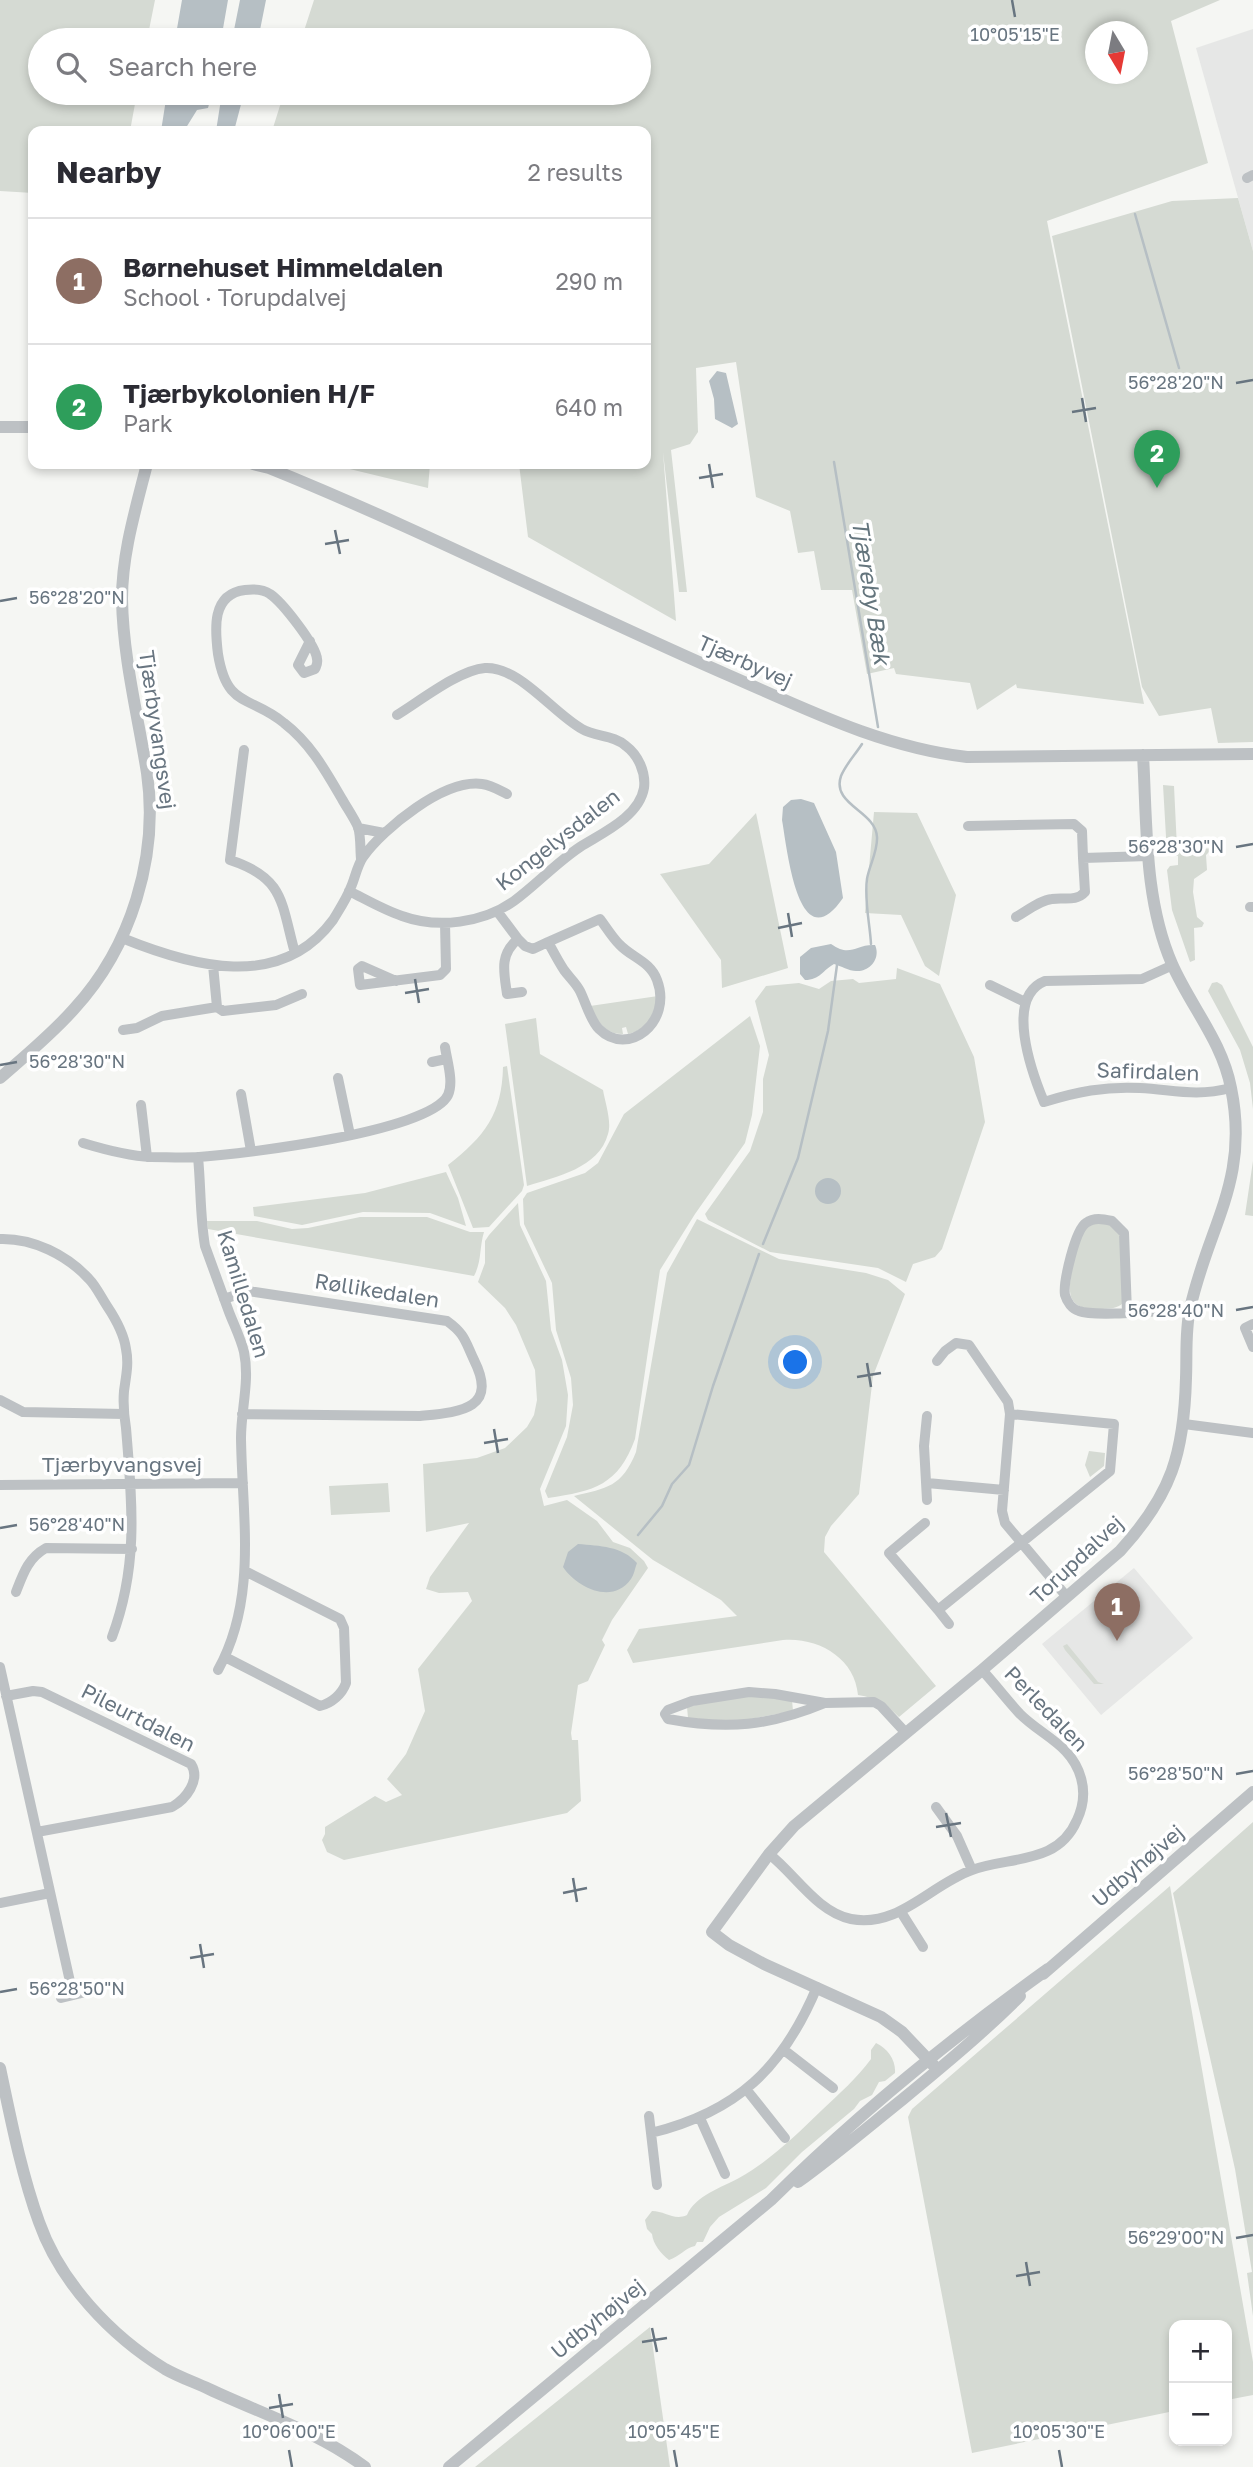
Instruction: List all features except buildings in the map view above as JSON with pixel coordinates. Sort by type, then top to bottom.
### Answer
[{"type":"street","points":[[0,427],[28,427]]},
{"type":"street","name":"Tjærbyvangsvej","points":[[0,1078],[75,1009],[100,977],[122,938],[141,887],[150,834],[148,777],[127,652],[122,599],[126,549],[146,469]]},
{"type":"street","name":"Tjærbyvej","points":[[271,469],[352,503],[676,653],[837,724],[933,753],[967,757],[1253,754]]},
{"type":"street","points":[[310,641],[270,594],[254,589],[239,590],[225,599],[218,610],[214,626],[221,674],[229,688],[239,699],[282,720],[301,737],[318,758],[358,828],[361,859]]},
{"type":"street","name":"Kongelysdalen","points":[[349,891],[403,916],[445,923],[466,921],[497,911],[513,902],[575,851],[629,815],[640,799],[644,786],[643,772],[637,757],[625,744],[614,738],[586,731],[568,721],[511,674],[498,669],[472,670],[397,715]]},
{"type":"street","points":[[244,750],[230,860],[264,874],[274,887],[295,953]]},
{"type":"street","name":"Torupdalvej","points":[[937,2070],[893,2024],[866,2008],[764,1964],[712,1933],[769,1854],[794,1825],[982,1670],[1120,1551],[1153,1509],[1172,1471],[1184,1424],[1189,1313],[1234,1167],[1236,1115],[1231,1088],[1216,1043],[1173,965],[1155,909],[1143,755]]},
{"type":"street","points":[[122,938],[156,952],[213,965],[249,967],[272,963],[295,953],[315,939],[332,920],[349,891],[361,859],[384,832],[407,813],[429,800],[460,788],[480,784],[507,794]]},
{"type":"street","points":[[968,826],[1074,824],[1082,831],[1085,891],[1077,898],[1049,899],[1016,917]]},
{"type":"street","points":[[358,828],[384,832]]},
{"type":"street","points":[[1083,858],[1149,856]]},
{"type":"street","points":[[497,911],[518,939],[533,949],[548,942],[600,919],[619,944],[648,965],[657,980],[661,1007],[652,1026],[640,1035],[624,1039],[607,1035],[597,1028],[579,988],[564,970],[548,942]]},
{"type":"street","points":[[396,981],[440,975],[446,969],[445,923]]},
{"type":"street","points":[[518,939],[506,953],[504,970],[507,994],[522,992]]},
{"type":"street","points":[[213,965],[217,1007],[223,1012],[276,1005],[302,994]]},
{"type":"street","points":[[990,985],[1025,1002],[1029,991],[1045,981],[1142,979],[1173,965]]},
{"type":"street","name":"Safirdalen","points":[[1025,1002],[1025,1036],[1030,1067],[1044,1102],[1083,1090],[1139,1088],[1197,1094],[1231,1088]]},
{"type":"street","points":[[123,1030],[136,1028],[162,1016],[217,1007]]},
{"type":"street","points":[[83,1143],[116,1153],[147,1157],[198,1157],[350,1135],[400,1123],[421,1116],[440,1105],[448,1095],[450,1084],[445,1047]]},
{"type":"street","points":[[432,1062],[446,1059]]},
{"type":"street","points":[[338,1078],[350,1135]]},
{"type":"street","points":[[242,1094],[251,1151]]},
{"type":"street","points":[[141,1105],[147,1157]]},
{"type":"street","name":"Kamilledalen","points":[[198,1157],[203,1238],[244,1350],[247,1374],[242,1413],[245,1571],[237,1620],[218,1670]]},
{"type":"street","points":[[1127,1312],[1124,1233],[1112,1221],[1092,1220],[1083,1225],[1076,1237],[1065,1290],[1069,1305],[1078,1311],[1127,1312],[1177,1310],[1189,1313]]},
{"type":"street","points":[[0,1238],[27,1242],[62,1256],[90,1280],[115,1319],[126,1346],[128,1369],[124,1414],[131,1484],[132,1549],[124,1605],[112,1637]]},
{"type":"street","name":"Røllikedalen","points":[[224,1299],[248,1291],[447,1321],[460,1330],[484,1386],[481,1397],[472,1405],[449,1413],[420,1416],[242,1413]]},
{"type":"street","points":[[1253,1324],[1245,1328],[1253,1347]]},
{"type":"street","points":[[937,1361],[956,1343],[969,1345],[1005,1395],[1010,1413],[1002,1511],[1004,1523],[1067,1597]]},
{"type":"street","points":[[0,1400],[23,1412],[124,1414]]},
{"type":"street","points":[[937,1610],[1110,1471],[1114,1424],[1010,1413]]},
{"type":"street","points":[[927,1416],[924,1447],[927,1500]]},
{"type":"street","points":[[1184,1424],[1253,1433]]},
{"type":"street","name":"Tjærbyvangsvej","points":[[0,1485],[243,1483]]},
{"type":"street","points":[[927,1483],[1004,1490]]},
{"type":"street","points":[[925,1523],[889,1553],[949,1624]]},
{"type":"street","points":[[16,1592],[34,1555],[46,1548],[132,1549]]},
{"type":"street","points":[[225,1657],[320,1706],[328,1704],[343,1691],[346,1684],[344,1628],[340,1619],[245,1571]]},
{"type":"street","points":[[0,1667],[73,1995]]},
{"type":"street","name":"Perledalen","points":[[769,1854],[822,1905],[850,1919],[872,1920],[901,1912],[930,1892],[972,1870],[1039,1856],[1061,1844],[1074,1828],[1083,1797],[1082,1781],[1071,1755],[1022,1716],[982,1670]]},
{"type":"street","name":"Pileurtdalen","points":[[6,1696],[42,1692],[191,1764],[195,1770],[196,1778],[182,1801],[172,1807],[37,1832]]},
{"type":"street","points":[[825,1703],[786,1718],[748,1725],[685,1722],[668,1719],[665,1714],[668,1710],[692,1701],[737,1693],[775,1694],[825,1703],[874,1702],[905,1732]]},
{"type":"street","name":"Udbyhøjvej","points":[[771,2200],[826,2162],[995,2021],[1048,1969],[1253,1792]]},
{"type":"street","points":[[936,1807],[957,1836],[972,1870]]},
{"type":"street","points":[[0,1903],[50,1893]]},
{"type":"street","points":[[901,1912],[923,1947]]},
{"type":"street","name":"Udbyhøjvej","points":[[449,2467],[771,2200],[818,2154],[928,2059],[1048,1969]]},
{"type":"street","points":[[651,2133],[700,2118],[746,2089],[784,2050],[799,2027],[817,1987]]},
{"type":"street","points":[[61,1998],[86,1992]]},
{"type":"street","points":[[784,2050],[833,2088]]},
{"type":"street","points":[[0,2068],[21,2165],[40,2225],[62,2268],[89,2304],[121,2336],[166,2369],[300,2427],[341,2449],[365,2467]]},
{"type":"street","points":[[746,2089],[785,2138]]},
{"type":"street","points":[[649,2116],[657,2185]]},
{"type":"street","points":[[700,2118],[725,2174]]},
{"type":"shaded area","points":[[0,0],[155,0],[149,28],[28,28],[28,105],[135,105],[131,126],[28,126],[28,193],[0,191]]},
{"type":"shaded area","points":[[182,0],[228,0],[223,28],[177,28]]},
{"type":"shaded area","points":[[240,0],[266,0],[260,28],[234,28]]},
{"type":"shaded area","points":[[314,0],[1220,0],[1171,21],[1208,163],[1047,221],[1144,704],[1017,688],[1016,684],[977,710],[970,683],[896,674],[894,668],[867,674],[852,590],[821,590],[814,551],[798,553],[790,511],[756,497],[736,362],[696,368],[698,432],[690,444],[671,450],[687,592],[679,592],[663,452],[676,621],[528,537],[520,469],[651,469],[651,126],[274,126],[280,105],[651,105],[651,28],[305,28]]},
{"type":"shaded area","points":[[1253,29],[1253,251],[1196,48]]},
{"type":"shaded area","points":[[165,105],[209,105],[208,108],[197,110],[187,126],[162,126]]},
{"type":"shaded area","points":[[220,105],[241,105],[235,126],[217,126]]},
{"type":"shaded area","points":[[1238,198],[1253,251],[1253,742],[1218,743],[1211,708],[1159,716],[1142,687],[1052,236],[1172,201]]},
{"type":"shaded area","points":[[717,371],[726,373],[738,424],[732,428],[715,419],[714,399],[709,381]]},
{"type":"shaded area","points":[[350,469],[430,469],[428,488]]},
{"type":"shaded area","points":[[1163,785],[1174,786],[1177,848],[1183,855],[1197,849],[1219,848],[1219,851],[1206,855],[1207,870],[1194,879],[1197,917],[1204,923],[1202,927],[1194,928],[1195,960],[1190,962],[1172,910],[1167,870],[1170,866],[1178,865],[1178,856],[1167,854]]},
{"type":"shaded area","points":[[801,799],[814,803],[836,852],[843,898],[828,914],[815,917],[805,909],[798,894],[782,820],[783,807],[791,800]]},
{"type":"shaded area","points":[[874,812],[917,813],[956,895],[939,976],[925,966],[901,915],[865,913]]},
{"type":"shaded area","points":[[756,813],[788,968],[722,988],[721,960],[660,874],[709,864]]},
{"type":"shaded area","points":[[831,944],[844,950],[875,945],[877,955],[870,967],[861,971],[834,964],[818,977],[805,980],[800,974],[800,957],[811,948]]},
{"type":"shaded area","points":[[897,968],[940,984],[974,1057],[985,1122],[942,1249],[935,1257],[913,1264],[906,1282],[878,1268],[770,1252],[708,1220],[705,1214],[750,1151],[763,1112],[763,1079],[769,1055],[755,1001],[766,986],[799,983],[819,989],[831,981],[853,979],[859,983],[896,979]]},
{"type":"shaded area","points":[[1212,983],[1222,985],[1253,1047],[1253,1109],[1250,1083],[1240,1050],[1208,991]]},
{"type":"shaded area","points":[[658,996],[649,1020],[641,1029],[628,1034],[626,1027],[622,1028],[623,1034],[606,1029],[590,1006]]},
{"type":"shaded area","points":[[750,1016],[760,1046],[752,1115],[745,1143],[660,1270],[635,1439],[621,1467],[603,1483],[579,1492],[548,1498],[545,1491],[567,1437],[573,1405],[571,1378],[556,1330],[552,1283],[524,1224],[523,1199],[527,1193],[585,1173],[598,1163],[624,1114]]},
{"type":"shaded area","points":[[536,1018],[540,1054],[603,1090],[609,1129],[603,1146],[586,1163],[563,1175],[527,1186],[505,1024]]},
{"type":"shaded area","points":[[507,1066],[524,1185],[522,1191],[489,1227],[473,1228],[448,1165],[472,1144],[489,1123],[499,1098],[503,1067]]},
{"type":"shaded area","points":[[1253,1161],[1253,1216],[1245,1215]]},
{"type":"shaded area","points":[[446,1172],[458,1198],[466,1226],[430,1213],[363,1212],[302,1225],[254,1216],[253,1207],[365,1193]]},
{"type":"shaded area","points":[[828,1178],[837,1182],[841,1191],[837,1200],[828,1204],[819,1200],[815,1191],[819,1182]]},
{"type":"shaded area","points":[[518,1203],[520,1225],[546,1281],[551,1330],[562,1360],[568,1395],[566,1426],[540,1489],[544,1506],[567,1500],[597,1521],[613,1542],[630,1548],[648,1568],[612,1620],[602,1640],[605,1645],[588,1681],[578,1685],[571,1733],[572,1740],[578,1740],[581,1801],[567,1813],[344,1860],[327,1852],[322,1840],[325,1827],[375,1796],[386,1802],[402,1795],[387,1779],[406,1754],[425,1711],[418,1669],[472,1601],[468,1592],[439,1593],[426,1589],[430,1577],[469,1523],[426,1532],[423,1464],[477,1458],[505,1448],[527,1427],[534,1415],[537,1400],[535,1370],[516,1325],[505,1308],[478,1282],[485,1263],[485,1241]]},
{"type":"shaded area","points":[[360,1217],[427,1217],[470,1232],[484,1232],[474,1276],[208,1229],[207,1221],[257,1221],[292,1229]]},
{"type":"shaded area","points":[[697,1219],[779,1259],[866,1273],[888,1280],[905,1294],[873,1376],[859,1494],[831,1526],[825,1537],[824,1552],[936,1686],[899,1717],[881,1702],[858,1695],[850,1670],[842,1661],[832,1652],[809,1642],[783,1640],[633,1663],[627,1650],[639,1629],[737,1616],[721,1600],[653,1560],[574,1496],[612,1484],[631,1464],[636,1452],[667,1273]]},
{"type":"shaded area","points":[[1095,1223],[1109,1224],[1121,1236],[1123,1303],[1113,1308],[1081,1307],[1075,1303],[1070,1293],[1071,1275],[1079,1243],[1086,1229]]},
{"type":"shaded area","points":[[1089,1451],[1105,1453],[1104,1466],[1090,1477],[1085,1465]]},
{"type":"shaded area","points":[[388,1483],[390,1512],[331,1515],[329,1486]]},
{"type":"shaded area","points":[[578,1544],[625,1553],[637,1563],[631,1579],[615,1591],[596,1591],[586,1587],[563,1567],[568,1552]]},
{"type":"shaded area","points":[[1134,1568],[1193,1638],[1101,1715],[1042,1644]]},
{"type":"shaded area","points":[[1067,1644],[1098,1682],[1104,1684],[1094,1684],[1065,1650],[1063,1646]]},
{"type":"shaded area","points":[[761,1696],[792,1700],[793,1711],[734,1722],[688,1718],[687,1707],[726,1698]]},
{"type":"shaded area","points":[[1253,1822],[1253,2316],[1247,2273],[1252,2272],[1235,2169],[1173,1893]]},
{"type":"shaded area","points":[[1170,1886],[1253,2362],[1253,2395],[1232,2399],[1232,2320],[1169,2320],[1169,2412],[972,2453],[908,2117],[912,2109]]},
{"type":"shaded area","points":[[876,2043],[890,2055],[895,2073],[879,2082],[872,2095],[860,2101],[766,2188],[719,2217],[710,2227],[703,2242],[697,2242],[695,2246],[669,2260],[663,2255],[647,2229],[645,2220],[652,2211],[678,2217],[687,2215],[702,2197],[762,2163],[793,2138],[854,2079],[871,2059],[871,2050]]},
{"type":"shaded area","points":[[650,2327],[670,2467],[475,2467]]},
{"type":"waterway","points":[[1135,214],[1179,368]]},
{"type":"waterway","name":"Tjæreby Bæk","points":[[834,462],[878,727]]},
{"type":"waterway","name":"Tjæreby Bæk","points":[[862,744],[843,772],[840,786],[842,794],[870,821],[877,837],[866,887],[871,944]]},
{"type":"waterway","points":[[763,1244],[798,1158],[828,1031],[837,965]]},
{"type":"waterway","points":[[638,1535],[662,1506],[672,1484],[689,1465],[759,1254]]},
{"type":"place","name":"Tjærbykolonien H/F","points":[[1157,488]]},
{"type":"place","name":"Børnehuset Himmeldalen","points":[[1117,1641]]}]
